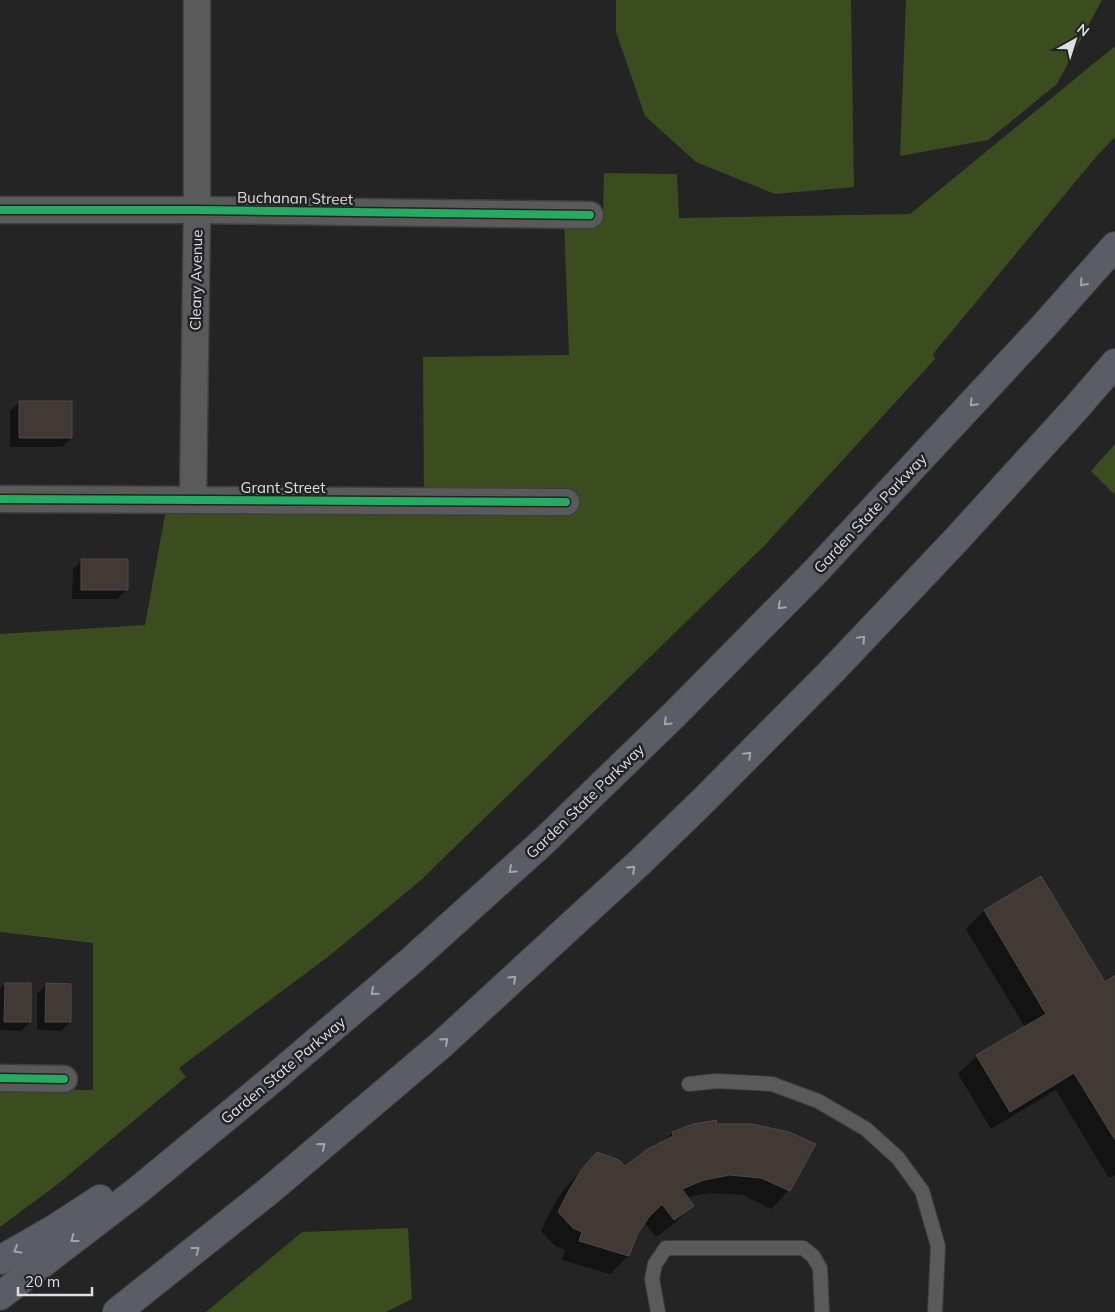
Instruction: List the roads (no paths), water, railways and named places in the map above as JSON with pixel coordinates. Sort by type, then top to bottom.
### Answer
[{"type":"highway","name":"Garden State Parkway","points":[[0,1296],[136,1191],[275,1077],[411,961],[529,854],[674,715],[806,582],[1043,327],[1115,246]]},
{"type":"highway","points":[[117,1312],[270,1190],[442,1044],[639,863],[830,672],[956,540],[1115,363]]},
{"type":"highway","points":[[0,1260],[126,1182],[275,1077]]},
{"type":"street","name":"Cleary Avenue","points":[[193,500],[197,210],[197,0]]},
{"type":"street","name":"Buchanan Street","points":[[0,210],[197,210],[590,216]]},
{"type":"street","name":"Grant Street","points":[[0,499],[566,502]]},
{"type":"street","points":[[0,1078],[64,1079]]},
{"type":"lane","points":[[690,1084],[717,1081],[772,1084],[818,1101],[866,1129],[898,1158],[922,1191],[938,1246],[935,1312]]},
{"type":"lane","points":[[658,1312],[652,1279],[655,1264],[666,1248],[803,1248],[813,1256],[820,1268],[822,1312]]}]
